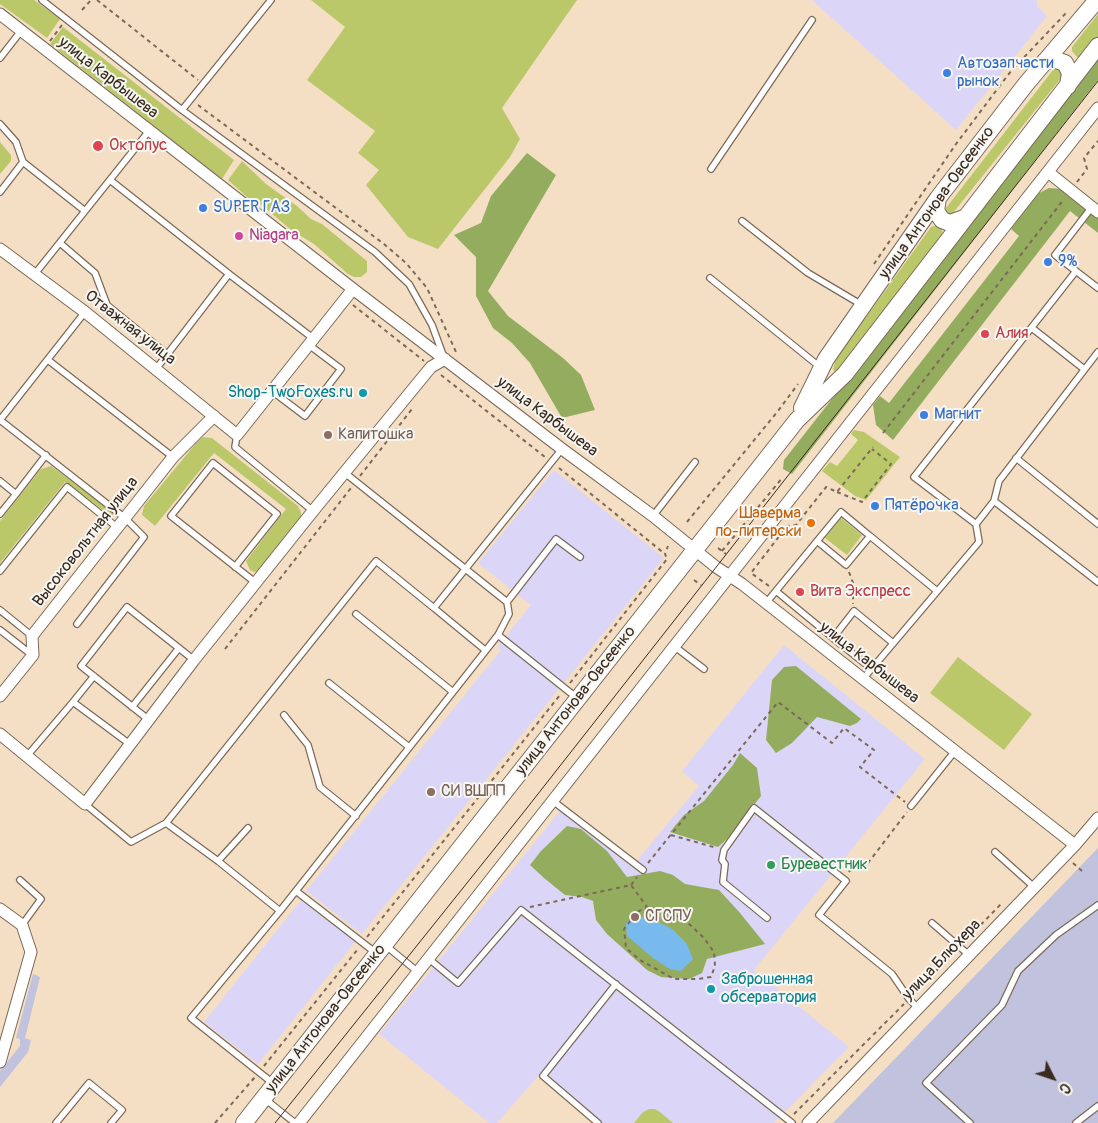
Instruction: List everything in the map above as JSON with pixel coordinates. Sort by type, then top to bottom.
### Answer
[{"type":"main road","name":"улица Антонова-Овсеенко","points":[[797,420],[826,359],[938,198],[1026,84],[1097,0]]},
{"type":"main road","name":"улица Антонова-Овсеенко","points":[[244,1123],[381,949],[571,693],[695,550],[797,420],[844,374],[1098,46]]},
{"type":"main road","points":[[1045,61],[1056,60],[1065,63],[1070,74],[1068,86]]},
{"type":"main road","points":[[938,198],[936,211],[942,220],[950,223],[964,218]]},
{"type":"street","name":"улица Карбышева","points":[[0,14],[149,131],[349,294],[445,359],[653,516],[1075,845]]},
{"type":"street","points":[[297,1123],[429,959],[1098,108]]},
{"type":"street","points":[[1048,172],[1096,206]]},
{"type":"street","name":"Отважная улица","points":[[0,249],[85,312],[237,435]]},
{"type":"street","points":[[237,435],[349,294]]},
{"type":"street","points":[[0,734],[85,804],[194,660],[314,511],[431,367],[445,359]]},
{"type":"street","name":"Высоковольтная улица","points":[[32,636],[174,457],[214,416]]},
{"type":"street","points":[[0,696],[33,655],[32,636]]},
{"type":"street","name":"улица Блюхера","points":[[808,1123],[1075,845],[1098,818]]},
{"type":"street","points":[[0,909],[22,925],[31,952],[1,1061]]},
{"type":"lane","points":[[42,0],[182,110],[375,252],[409,284],[432,325],[445,359]]},
{"type":"lane","points":[[182,110],[271,0]]},
{"type":"lane","points":[[711,169],[812,20]]},
{"type":"lane","points":[[0,58],[21,30]]},
{"type":"lane","points":[[0,124],[16,142],[23,162],[85,211]]},
{"type":"lane","points":[[34,275],[149,131]]},
{"type":"lane","points":[[0,192],[23,162]]},
{"type":"lane","points":[[110,180],[229,274],[312,342],[341,369],[305,416],[272,391]]},
{"type":"lane","points":[[1096,206],[1056,255],[1098,288]]},
{"type":"lane","points":[[742,221],[808,273],[863,306]]},
{"type":"lane","points":[[60,242],[95,273],[107,305],[167,354]]},
{"type":"lane","points":[[863,679],[979,542],[976,524],[914,477],[1076,271]]},
{"type":"lane","points":[[156,369],[229,274]]},
{"type":"lane","points":[[710,278],[822,368]]},
{"type":"lane","points":[[77,624],[144,537],[125,518],[0,420],[85,312]]},
{"type":"lane","points":[[1032,328],[1084,369]]},
{"type":"lane","points":[[976,524],[994,501],[998,481],[1098,352]]},
{"type":"lane","points":[[48,360],[174,457]]},
{"type":"lane","points":[[237,435],[235,447],[314,511]]},
{"type":"lane","points":[[434,608],[562,449]]},
{"type":"lane","points":[[0,514],[46,456]]},
{"type":"lane","points":[[1016,458],[1098,524]]},
{"type":"lane","points":[[653,516],[695,462]]},
{"type":"lane","points":[[235,567],[277,514],[213,463],[171,516],[235,567],[256,583]]},
{"type":"lane","points":[[274,1085],[191,1018],[356,816],[498,635],[509,614],[507,602],[345,473]]},
{"type":"lane","points":[[0,481],[16,494]]},
{"type":"lane","points":[[0,571],[66,487],[118,528]]},
{"type":"lane","points":[[994,501],[1098,582]]},
{"type":"lane","points":[[766,603],[841,512],[937,591]]},
{"type":"lane","points":[[817,541],[846,565],[870,536]]},
{"type":"lane","points":[[507,602],[556,539],[580,557]]},
{"type":"lane","points":[[85,804],[131,842],[166,823],[376,561],[485,650]]},
{"type":"lane","points":[[776,591],[872,668]]},
{"type":"lane","points":[[150,720],[81,666],[128,607],[194,660]]},
{"type":"lane","points":[[0,610],[32,636]]},
{"type":"lane","points":[[833,638],[854,611],[893,643]]},
{"type":"lane","points":[[356,614],[452,692]]},
{"type":"lane","points":[[0,630],[33,655]]},
{"type":"lane","points":[[498,635],[571,693]]},
{"type":"lane","points":[[674,646],[704,669]]},
{"type":"lane","points":[[132,707],[179,648]]},
{"type":"lane","points":[[28,756],[94,676]]},
{"type":"lane","points":[[329,683],[409,747]]},
{"type":"lane","points":[[74,702],[131,744]]},
{"type":"lane","points":[[284,715],[308,745],[320,787],[356,816]]},
{"type":"lane","points":[[911,806],[954,751]]},
{"type":"lane","points":[[552,801],[642,870]]},
{"type":"lane","points":[[767,918],[723,882],[726,864],[722,860],[724,850],[754,808],[846,881],[819,915],[892,974],[908,999],[918,1008]]},
{"type":"lane","points":[[166,823],[218,861],[280,911]]},
{"type":"lane","points":[[218,861],[248,828]]},
{"type":"lane","points":[[995,852],[1034,887]]},
{"type":"lane","points":[[20,880],[41,899],[22,925]]},
{"type":"lane","points":[[296,891],[362,942],[381,949],[418,972]]},
{"type":"lane","points":[[970,1123],[926,1083],[1002,1005],[1018,971],[1056,935],[1098,905]]},
{"type":"lane","points":[[429,959],[458,983],[521,910],[791,1122]]},
{"type":"lane","points":[[932,923],[969,955]]},
{"type":"lane","points":[[598,1123],[542,1076],[616,984]]},
{"type":"lane","points":[[56,1123],[89,1083],[122,1110],[111,1123]]},
{"type":"lane","points":[[264,1098],[297,1123]]},
{"type":"lane","points":[[1076,1123],[1098,1106]]},
{"type":"path","points":[[82,10],[91,0]]},
{"type":"path","points":[[97,0],[203,84]]},
{"type":"path","points":[[49,42],[61,27]]},
{"type":"path","points":[[1077,183],[1087,169],[1084,158],[1098,140]]},
{"type":"path","points":[[883,433],[1067,196]]},
{"type":"path","points":[[349,294],[431,367],[666,554]]},
{"type":"path","points":[[776,591],[751,573],[787,526],[796,525],[826,487],[837,492],[862,502],[891,464],[872,448],[837,492]]},
{"type":"path","points":[[722,551],[783,477]]},
{"type":"path","points":[[215,1123],[259,1072],[362,942],[571,693],[667,559],[668,546]]},
{"type":"path","points":[[718,548],[726,554]]},
{"type":"path","points":[[846,565],[853,583],[854,611]]},
{"type":"path","points":[[694,580],[702,585]]},
{"type":"path","points":[[521,910],[631,884],[778,702],[832,743],[844,728],[874,750],[860,767],[911,806],[865,866],[853,866],[844,879]]},
{"type":"path","points":[[671,835],[724,850]]},
{"type":"path","points":[[1071,861],[1082,871]]},
{"type":"path","points":[[631,884],[646,907],[668,912],[685,920],[704,938],[714,952],[715,966],[710,977],[674,979],[640,960],[626,948],[624,929],[637,912],[646,907]]},
{"type":"path","points":[[791,1122],[908,999],[1006,900]]},
{"type":"shaded area","name":"Автозапчасти рынок","points":[[812,0],[1037,0],[1037,6],[1047,16],[956,130]]},
{"type":"shaded area","points":[[554,470],[664,558],[362,934],[306,891],[501,650],[497,647],[531,605],[478,563]]},
{"type":"shaded area","name":"СГСПУ","points":[[784,645],[925,759],[754,970],[849,1047],[774,1123],[595,1123],[539,1075],[497,1123],[489,1123],[379,1034],[564,806],[635,863],[699,786],[682,771]]},
{"type":"shaded area","points":[[1098,848],[1098,1123],[833,1123]]},
{"type":"shaded area","points":[[301,900],[355,942],[258,1064],[204,1022]]},
{"type":"shaded area","points":[[33,974],[40,977],[25,1038],[31,1040],[28,1052],[0,1087],[0,1071],[20,1046],[20,1039],[16,1038]]},
{"type":"green space","points":[[0,0],[34,0],[60,19],[47,38],[0,4]]},
{"type":"green space","points":[[311,0],[577,0],[502,108],[520,139],[510,157],[438,249],[408,237],[366,185],[379,170],[358,153],[375,131],[307,80],[345,27]]},
{"type":"green space","points":[[1098,14],[1098,37],[1082,57],[1077,57],[1072,51],[1072,47]]},
{"type":"green space","points":[[63,27],[234,160],[222,179],[50,44]]},
{"type":"green space","points":[[1098,60],[1098,80],[792,474],[783,469],[784,460]]},
{"type":"green space","points":[[1056,66],[1065,73],[953,213],[948,216],[945,213],[946,208]]},
{"type":"green space","points":[[0,142],[11,155],[11,161],[0,174]]},
{"type":"green space","points":[[527,153],[556,175],[488,291],[508,316],[563,358],[581,375],[595,410],[562,418],[530,363],[512,343],[493,328],[476,296],[476,257],[454,235],[481,223],[491,196]]},
{"type":"green space","points":[[242,161],[266,184],[297,206],[311,219],[322,224],[367,261],[367,272],[361,277],[354,277],[348,274],[314,244],[291,230],[263,206],[247,197],[228,180]]},
{"type":"green space","points":[[1049,188],[1061,189],[1098,215],[1098,233],[1070,211],[893,440],[876,425],[873,405],[880,396],[889,403],[1019,236],[1011,229],[1037,194]]},
{"type":"green space","points":[[937,225],[942,229],[943,235],[839,371],[835,372],[833,369],[836,359],[931,227]]},
{"type":"green space","points":[[854,430],[864,432],[900,457],[866,500],[855,496],[822,471],[830,462],[837,466],[858,440],[851,434]]},
{"type":"green space","points":[[203,437],[212,438],[298,506],[301,512],[301,517],[259,571],[254,572],[250,570],[246,561],[286,509],[214,453],[155,526],[142,515],[144,506]]},
{"type":"green space","points":[[51,466],[114,513],[112,517],[65,482],[0,563],[0,521],[41,469]]},
{"type":"green space","points":[[841,518],[862,535],[847,555],[825,538]]},
{"type":"green space","points":[[958,657],[1032,714],[1004,750],[930,693]]},
{"type":"green space","points":[[796,666],[861,719],[850,726],[817,717],[792,743],[776,753],[766,740],[772,680],[784,667]]},
{"type":"green space","points":[[740,753],[757,768],[761,796],[728,838],[718,847],[670,832],[684,815],[704,801],[733,765]]},
{"type":"green space","points":[[567,826],[581,829],[607,851],[627,877],[660,871],[673,875],[685,884],[719,890],[765,944],[707,959],[702,973],[689,979],[661,977],[647,970],[607,934],[596,920],[593,901],[582,897],[565,895],[530,865],[541,851]]},
{"type":"green space","points":[[655,1109],[673,1123],[634,1123],[643,1112]]},
{"type":"water","points":[[634,916],[652,919],[672,929],[687,944],[693,959],[681,971],[670,969],[653,958],[627,936],[626,923]]},
{"type":"tram line","points":[[275,1123],[523,813],[1098,81]]},
{"type":"place","name":"Автозапчасти рынок","points":[[947,73]]},
{"type":"place","name":"Октопус","points":[[98,146]]},
{"type":"place","name":"SUPER ГАЗ","points":[[203,208]]},
{"type":"place","name":"Niagara","points":[[239,236]]},
{"type":"place","name":"9%","points":[[1048,262]]},
{"type":"place","name":"Алия","points":[[985,334]]},
{"type":"place","name":"Shop-TwoFoxes.ru","points":[[363,393]]},
{"type":"place","name":"Магнит","points":[[924,415]]},
{"type":"place","name":"Капитошка","points":[[328,435]]},
{"type":"place","name":"Пятёрочка","points":[[875,506]]},
{"type":"place","name":"Шаверма по-питерски","points":[[811,523]]},
{"type":"place","name":"Вита Экспресс","points":[[800,592]]},
{"type":"place","name":"СИ ВШПП","points":[[431,792]]},
{"type":"place","name":"Буревестник","points":[[771,865]]},
{"type":"place","name":"СГСПУ","points":[[635,917]]},
{"type":"place","name":"Заброшенная обсерватория","points":[[711,989]]}]
